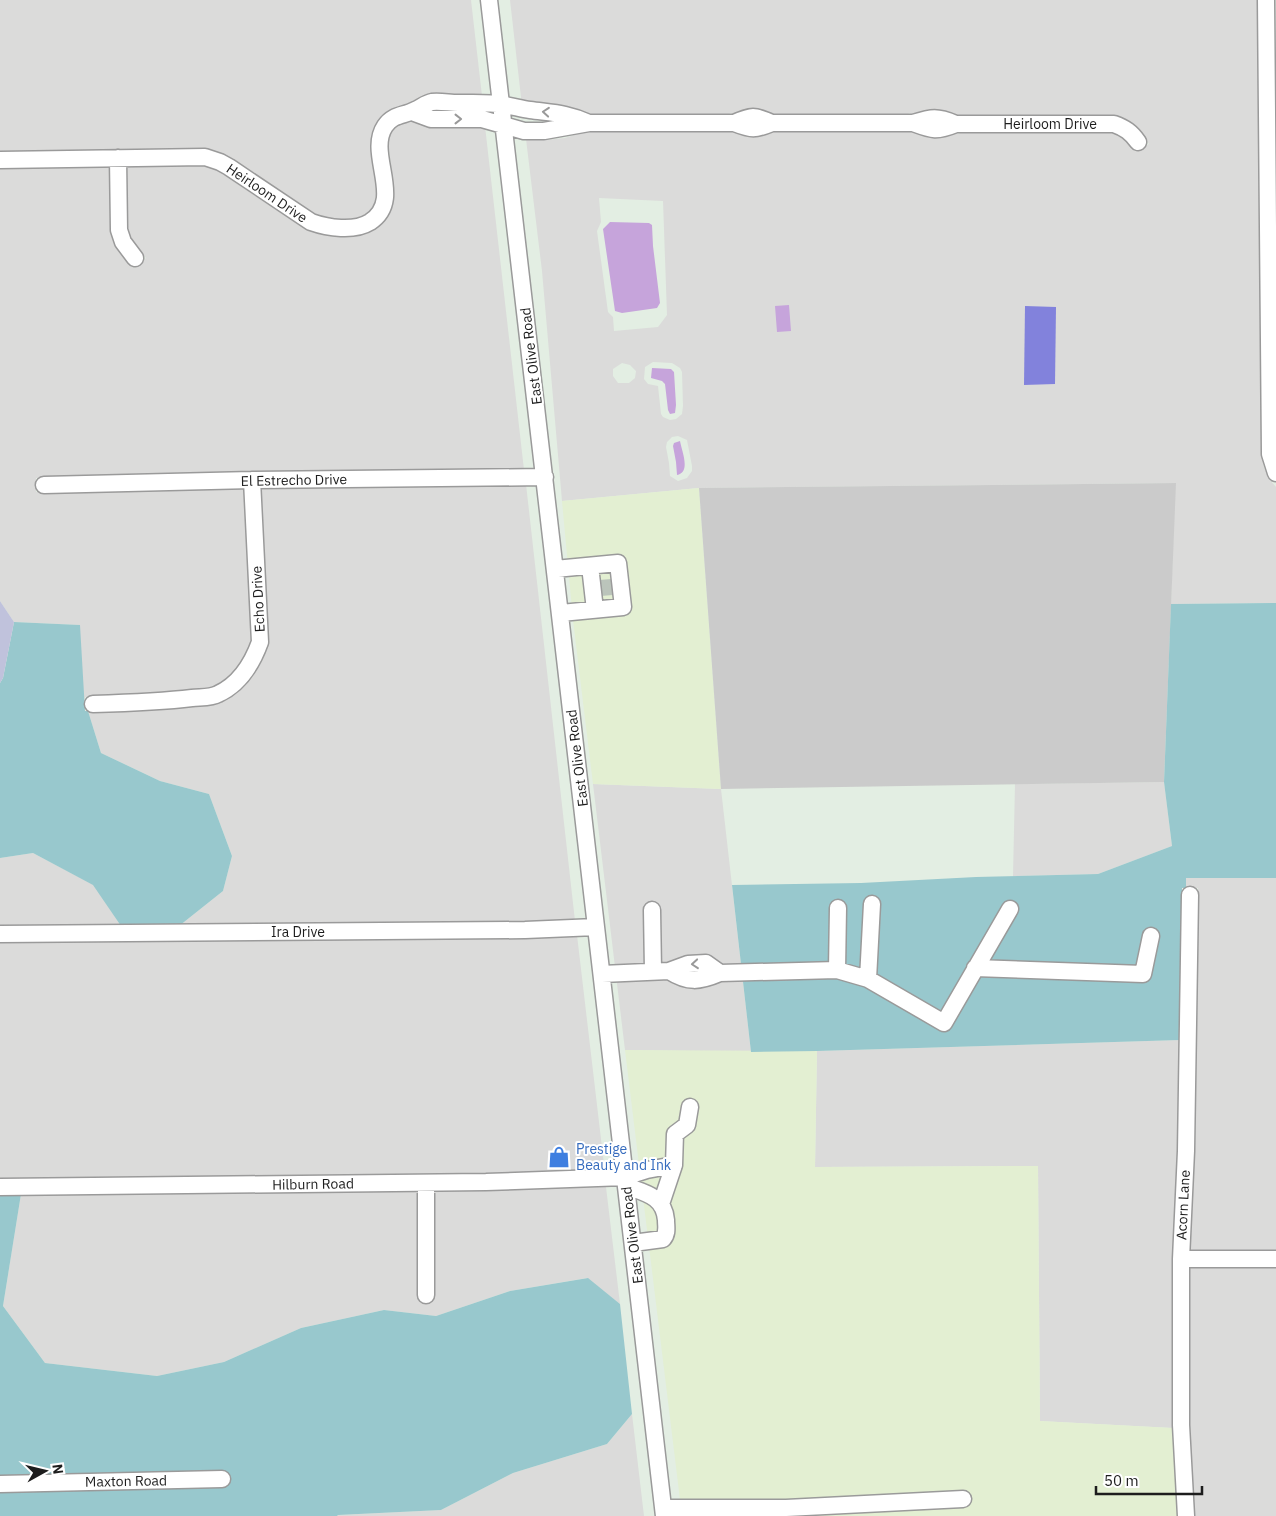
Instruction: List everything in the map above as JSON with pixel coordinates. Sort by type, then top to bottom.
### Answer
[{"type":"street","name":"East Olive Road","points":[[489,0],[663,1512]]},
{"type":"street","points":[[1266,0],[1270,454],[1276,473]]},
{"type":"street","name":"Heirloom Drive","points":[[0,160],[205,158],[220,162],[311,222],[325,227],[356,227],[375,219],[382,209],[385,199],[380,142],[386,125],[402,113],[412,112],[430,102],[502,104],[529,110],[563,113],[589,123]]},
{"type":"street","name":"Heirloom Drive","points":[[412,112],[431,119],[482,119],[524,131],[544,131],[589,123],[734,123],[750,129],[757,129],[772,123],[913,123],[932,130],[941,130],[956,124],[1114,124],[1124,128],[1138,142]]},
{"type":"street","points":[[118,158],[119,230],[122,242],[135,258]]},
{"type":"street","name":"El Estrecho Drive","points":[[44,485],[252,480],[545,477]]},
{"type":"street","name":"Echo Drive","points":[[93,704],[170,701],[217,695],[232,686],[244,674],[254,659],[260,642],[252,480]]},
{"type":"street","points":[[555,569],[618,563],[595,610]]},
{"type":"street","points":[[561,613],[623,607],[590,566]]},
{"type":"street","name":"Acorn Lane","points":[[1186,1516],[1181,1424],[1180,1259],[1186,1151],[1190,895]]},
{"type":"street","points":[[868,979],[872,904]]},
{"type":"street","points":[[837,970],[838,908]]},
{"type":"street","points":[[602,974],[661,971],[688,964],[706,963],[720,973],[837,970],[868,979],[944,1023],[1010,909]]},
{"type":"street","points":[[652,910],[661,971]]},
{"type":"street","name":"Ira Drive","points":[[0,934],[477,931],[596,927]]},
{"type":"street","points":[[975,968],[1143,974],[1150,936]]},
{"type":"street","points":[[661,1204],[674,1165],[674,1134],[686,1125],[690,1107]]},
{"type":"street","points":[[626,1182],[647,1170],[674,1165]]},
{"type":"street","points":[[626,1182],[653,1197],[665,1210],[665,1236],[659,1240],[633,1243]]},
{"type":"street","name":"Hilburn Road","points":[[0,1187],[626,1182]]},
{"type":"street","points":[[426,1183],[426,1295]]},
{"type":"street","points":[[1180,1259],[1276,1259]]},
{"type":"street","name":"Maxton Road","points":[[0,1484],[222,1479]]},
{"type":"street","points":[[663,1512],[963,1499]]},
{"type":"shaded area","points":[[0,0],[471,0],[482,96],[408,103],[389,111],[374,130],[371,143],[377,192],[374,206],[369,214],[355,220],[327,220],[315,216],[234,161],[0,153]]},
{"type":"shaded area","points":[[510,0],[1258,0],[1262,454],[1264,467],[1270,480],[1276,487],[1276,603],[1171,604],[1175,483],[699,488],[562,501],[542,271],[526,139],[565,138],[589,130],[593,132],[594,130],[728,130],[750,137],[760,136],[772,131],[776,132],[777,130],[907,130],[908,132],[912,130],[932,137],[944,137],[955,132],[959,134],[960,132],[1112,131],[1120,134],[1127,140],[1135,151],[1149,144],[1140,131],[1130,123],[1117,117],[961,117],[960,115],[956,117],[946,112],[933,110],[913,115],[909,113],[908,116],[778,116],[777,114],[734,115],[730,113],[729,116],[595,116],[594,114],[590,115],[563,106],[522,106]],"holes":[[[599,198],[663,201],[667,315],[658,327],[614,331],[613,317],[608,312],[597,231],[601,222]],[[653,362],[672,363],[680,368],[682,372],[683,406],[682,414],[676,419],[670,420],[661,414],[658,386],[648,384],[644,379],[645,367]],[[622,363],[630,365],[636,371],[635,378],[629,383],[618,383],[613,376],[613,369]],[[678,436],[687,440],[692,466],[692,471],[687,478],[678,481],[670,476],[666,447],[667,442],[672,437]]]},
{"type":"shaded area","points":[[408,120],[409,122],[412,120],[485,126],[524,470],[36,478],[36,492],[244,487],[252,642],[247,656],[238,670],[227,681],[214,688],[170,694],[85,697],[85,700],[82,692],[79,625],[14,622],[0,601],[0,167],[110,165],[111,233],[115,246],[134,268],[146,258],[130,239],[127,229],[126,165],[203,165],[216,168],[308,229],[371,230],[390,211],[393,201],[394,191],[388,142],[389,135],[398,123]]},
{"type":"shaded area","points":[[610,222],[649,223],[652,225],[660,303],[657,308],[622,313],[615,311],[603,229]]},
{"type":"shaded area","points":[[789,305],[791,331],[777,332],[775,306]]},
{"type":"shaded area","points":[[1025,306],[1056,307],[1055,384],[1024,385]]},
{"type":"shaded area","points":[[652,368],[671,369],[674,372],[675,413],[670,414],[668,410],[665,384],[662,381],[651,378]]},
{"type":"shaded area","points":[[680,441],[685,466],[684,470],[677,475],[673,446],[674,443]]},
{"type":"shaded area","points":[[1176,483],[1164,782],[721,789],[699,488]]},
{"type":"shaded area","points":[[526,484],[575,921],[179,926],[223,891],[232,856],[209,794],[160,781],[101,753],[88,711],[170,708],[236,692],[252,677],[262,661],[269,642],[261,487]]},
{"type":"shaded area","points":[[699,488],[721,789],[593,784],[573,620],[562,501]]},
{"type":"shaded area","points":[[0,601],[14,622],[3,678],[0,683]]},
{"type":"shaded area","points":[[1276,603],[1276,878],[1186,878],[1186,888],[1182,888],[1180,1040],[751,1052],[732,885],[861,883],[976,877],[1098,874],[1172,846],[1164,782],[1171,604]]},
{"type":"shaded area","points":[[14,622],[80,625],[85,711],[88,711],[101,753],[160,781],[209,794],[232,856],[223,891],[179,926],[121,926],[93,885],[33,853],[0,858],[0,683],[3,678]]},
{"type":"shaded area","points":[[1164,782],[1172,846],[1098,874],[1013,876],[1015,784]]},
{"type":"shaded area","points":[[593,784],[721,789],[751,1052],[625,1050]]},
{"type":"shaded area","points":[[33,853],[94,885],[121,926],[0,927],[0,858]]},
{"type":"shaded area","points":[[1186,878],[1276,878],[1276,1252],[1189,1253],[1195,1151],[1198,888],[1186,888]]},
{"type":"shaded area","points":[[577,935],[605,1173],[0,1180],[0,941],[524,938]]},
{"type":"shaded area","points":[[1180,1040],[1178,1151],[1172,1266],[1173,1428],[1040,1421],[1038,1166],[815,1167],[817,1051]]},
{"type":"shaded area","points":[[625,1050],[817,1051],[815,1167],[1038,1166],[1040,1421],[1173,1428],[1177,1516],[682,1516]]},
{"type":"shaded area","points":[[606,1187],[620,1304],[587,1278],[510,1291],[436,1316],[384,1310],[301,1328],[224,1362],[157,1376],[45,1363],[3,1306],[21,1194]]},
{"type":"shaded area","points":[[0,1194],[21,1194],[3,1306],[45,1363],[157,1376],[224,1362],[301,1328],[384,1310],[436,1316],[510,1291],[588,1278],[620,1304],[632,1414],[607,1444],[513,1473],[441,1510],[337,1516],[0,1516]]},
{"type":"shaded area","points":[[1189,1267],[1276,1267],[1276,1516],[1194,1516],[1189,1424]]},
{"type":"shaded area","points":[[632,1414],[644,1516],[337,1516],[441,1510],[513,1473],[607,1444]]},
{"type":"tunnel","points":[[600,588],[612,587]]},
{"type":"place","name":"Prestige Beauty and Ink","points":[[559,1157]]}]
